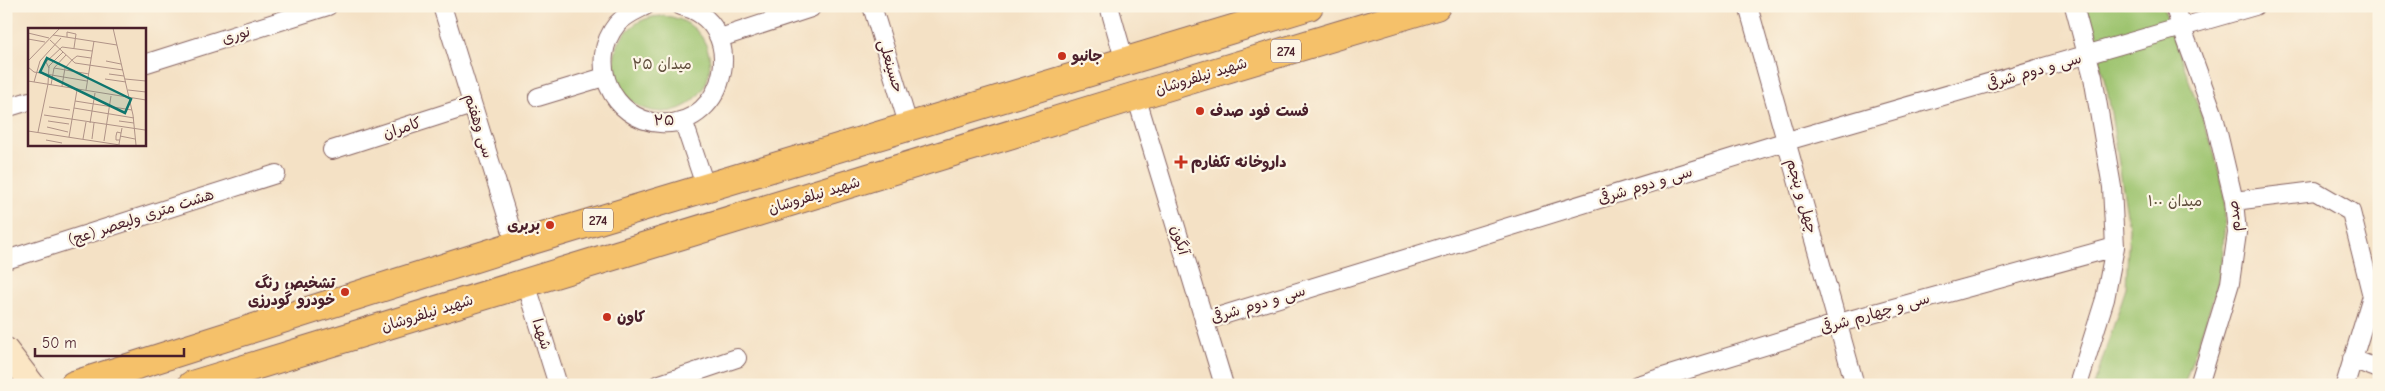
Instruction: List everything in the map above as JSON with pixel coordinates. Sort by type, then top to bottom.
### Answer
[{"type":"main road","name":"274","points":[[74,385],[516,245],[1309,6]]},
{"type":"main road","name":"شهید نیلفروشان","points":[[192,385],[1436,6]]},
{"type":"main road","points":[[1125,62],[1136,96]]},
{"type":"main road","points":[[516,245],[526,283]]},
{"type":"main road","points":[[6,350],[33,385]]},
{"type":"street","name":"نوری","points":[[145,64],[328,6]]},
{"type":"street","name":"سی وهفتم","points":[[442,6],[516,245]]},
{"type":"street","name":"۲۵","points":[[646,6],[631,12],[617,24],[608,40],[603,58],[604,76],[612,95],[624,110],[642,120],[661,123],[683,120],[697,113],[710,101],[719,86],[723,69],[720,38]]},
{"type":"street","points":[[681,6],[704,18],[720,38],[811,8]]},
{"type":"street","name":"حسینعلی","points":[[872,6],[909,127]]},
{"type":"street","points":[[1109,6],[1125,62]]},
{"type":"street","name":"چهل و پنجم","points":[[1748,6],[1855,385]]},
{"type":"street","points":[[2074,6],[2093,77],[2112,187],[2115,247],[2105,300],[2078,385]]},
{"type":"street","points":[[2174,6],[2183,28]]},
{"type":"street","points":[[2088,56],[2256,6]]},
{"type":"street","name":"صدم","points":[[2183,28],[2214,116],[2234,201],[2237,233],[2230,283],[2199,385]]},
{"type":"street","name":"سی و دوم شرقی","points":[[1204,321],[1787,142],[2088,56]]},
{"type":"street","points":[[538,97],[604,76]]},
{"type":"street","name":"آبگون","points":[[1136,96],[1224,385]]},
{"type":"street","points":[[6,108],[28,100]]},
{"type":"street","name":"کامران","points":[[332,150],[472,105]]},
{"type":"street","points":[[683,120],[706,188]]},
{"type":"street","name":"هشت متری ولیعصر (عج)","points":[[6,260],[276,174]]},
{"type":"street","points":[[2234,201],[2315,191],[2351,212],[2372,296],[2344,385]]},
{"type":"street","name":"سی و چهارم شرقی","points":[[1636,385],[1839,323],[2115,247]]},
{"type":"street","name":"شهدا","points":[[526,283],[558,385]]},
{"type":"street","points":[[657,385],[737,358]]},
{"type":"street","points":[[2352,359],[2379,368]]},
{"type":"green space","name":"میدان ۱۰۰","points":[[2085,6],[2163,6],[2213,149],[2224,192],[2225,218],[2222,263],[2215,293],[2184,385],[2094,385],[2126,288],[2129,228],[2108,94]]},
{"type":"green space","name":"میدان ۲۵","points":[[662,16],[680,19],[696,30],[707,46],[710,64],[707,82],[696,98],[680,109],[662,112],[644,109],[628,98],[617,82],[614,64],[617,46],[628,30],[644,19]]},
{"type":"place","name":"جانبو","points":[[1062,56]]},
{"type":"place","name":"فست فود صدف","points":[[1200,111]]},
{"type":"place","name":"داروخانه تکفارم","points":[[1181,162]]},
{"type":"place","name":"بربری","points":[[550,225]]},
{"type":"place","name":"تشخیص رنگ خودرو گودرزی","points":[[345,292]]},
{"type":"place","name":"کاون","points":[[607,317]]}]
